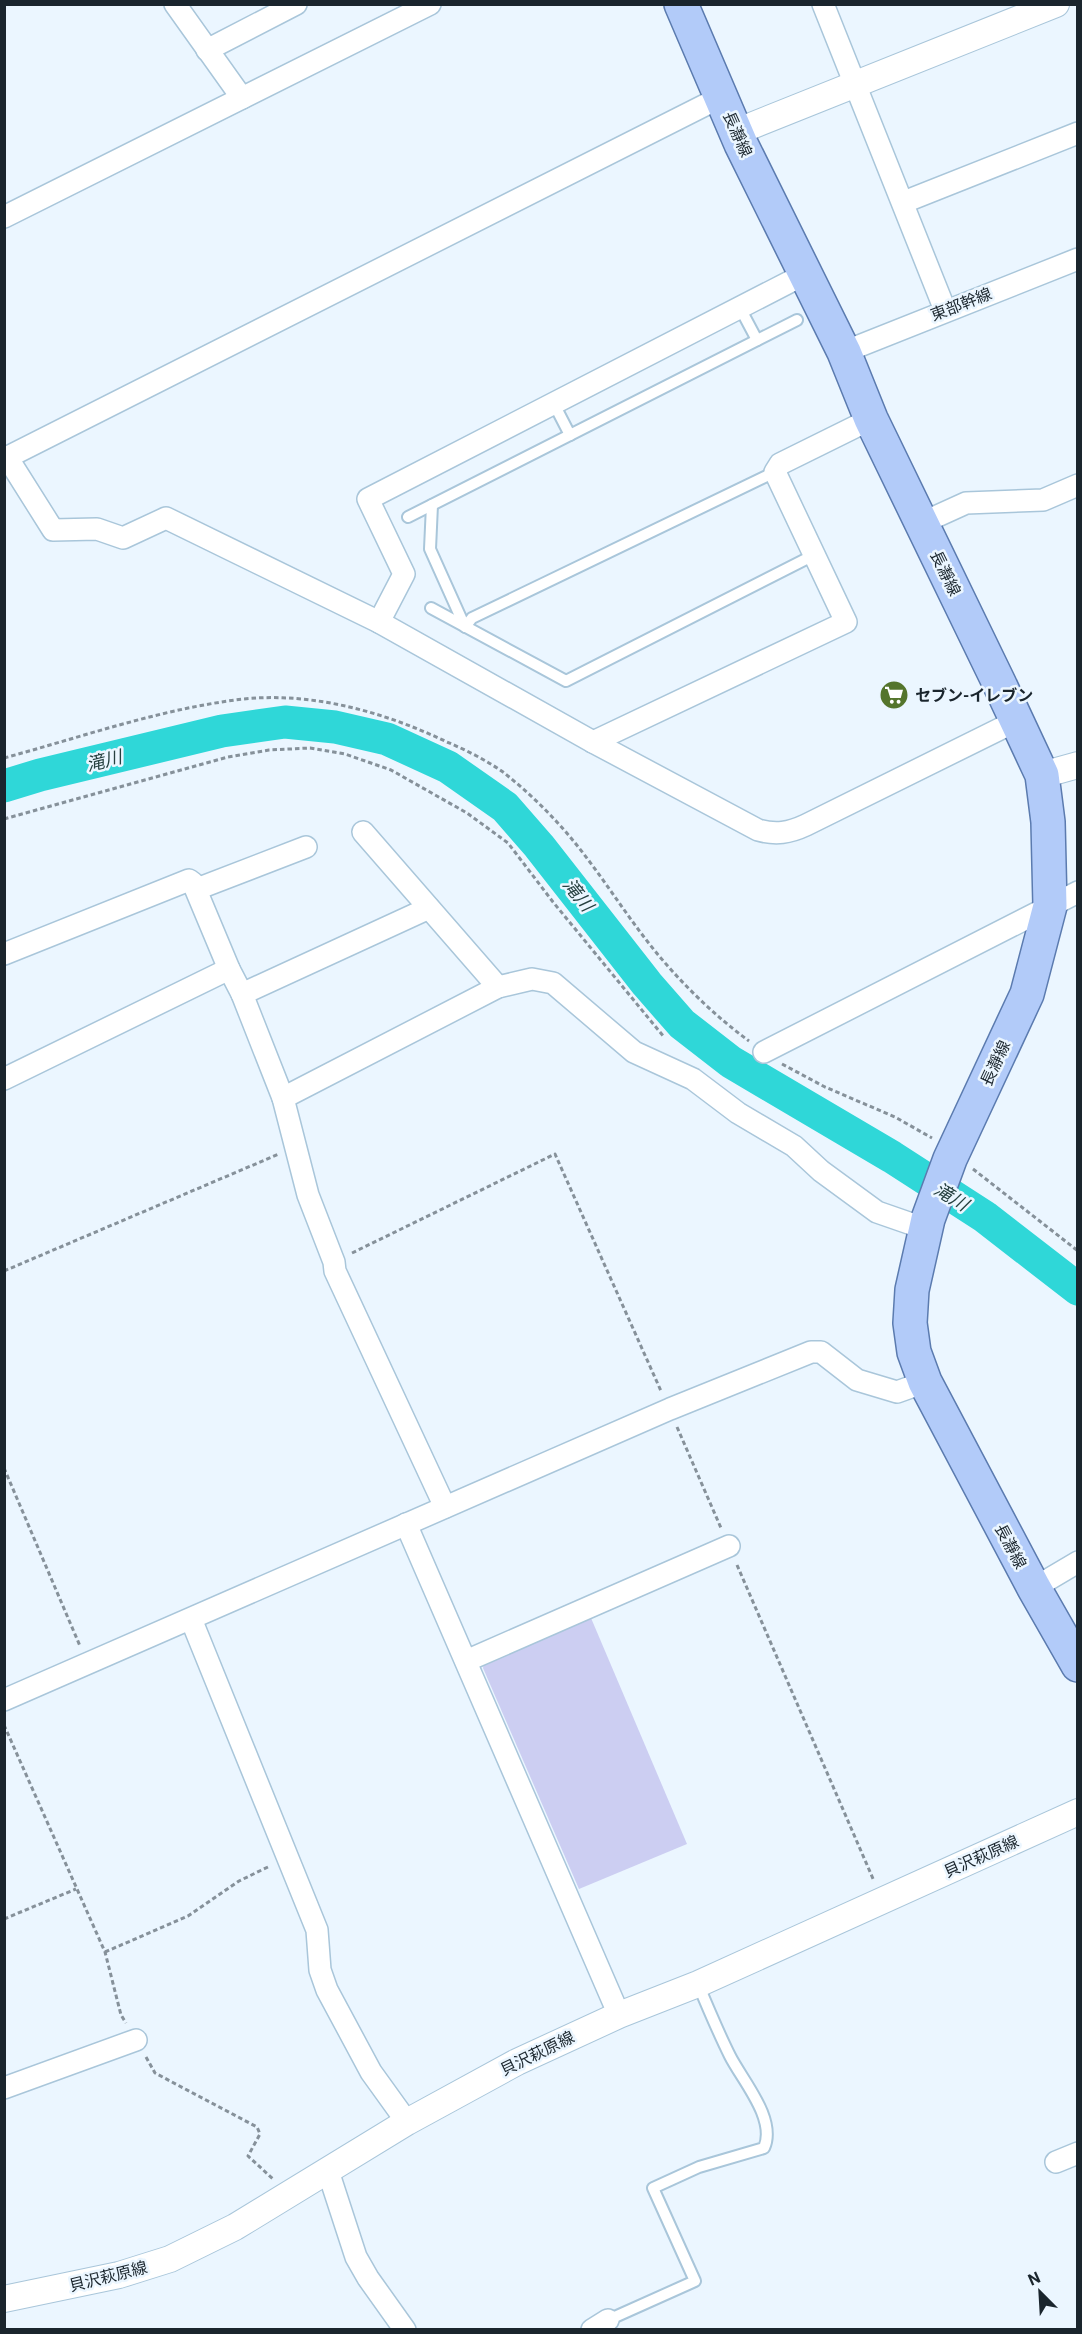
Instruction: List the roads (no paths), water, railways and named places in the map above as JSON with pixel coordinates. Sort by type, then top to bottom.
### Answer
[{"type":"main road","name":"長瀞線","points":[[681,4],[736,132],[844,352],[872,419],[1041,775],[1064,899],[1027,994],[951,1156],[927,1224],[912,1290],[910,1323],[914,1352],[925,1382],[1077,1665]]},
{"type":"street","points":[[175,4],[242,98]]},
{"type":"street","points":[[4,217],[430,4]]},
{"type":"street","points":[[823,4],[904,202],[945,310]]},
{"type":"street","points":[[736,132],[1056,4]]},
{"type":"street","points":[[207,50],[293,5]]},
{"type":"street","points":[[721,97],[6,458],[52,530],[98,530],[123,538],[166,518],[379,622],[593,742],[758,830],[771,834],[789,833],[1016,721]]},
{"type":"street","points":[[904,202],[1077,133]]},
{"type":"street","name":"東部幹線","points":[[844,352],[1077,259]]},
{"type":"street","points":[[379,622],[404,574],[368,499],[805,274]]},
{"type":"street","points":[[593,742],[846,622],[775,472],[780,464],[872,419]]},
{"type":"street","points":[[922,523],[966,503],[1043,500],[1077,485]]},
{"type":"street","points":[[1041,775],[1077,765]]},
{"type":"street","points":[[363,832],[498,987]]},
{"type":"street","points":[[196,889],[306,847]]},
{"type":"street","points":[[4,954],[189,880],[196,889],[229,969],[242,994],[283,1098],[308,1195],[334,1262],[335,1271],[445,1507]]},
{"type":"street","points":[[764,1052],[1064,899]]},
{"type":"street","points":[[242,994],[429,908]]},
{"type":"street","points":[[4,1079],[229,969]]},
{"type":"street","points":[[283,1098],[498,987],[532,979],[553,983],[634,1052],[693,1079],[738,1113],[794,1146],[821,1171],[878,1212],[927,1224]]},
{"type":"street","points":[[4,1700],[670,1409],[811,1352],[821,1352],[857,1380],[897,1392],[925,1382]]},
{"type":"street","points":[[406,1524],[619,2014]]},
{"type":"street","points":[[466,1661],[729,1546]]},
{"type":"street","points":[[1034,1588],[1077,1562]]},
{"type":"street","points":[[191,1619],[317,1930],[320,1970],[327,1990],[371,2073],[407,2122]]},
{"type":"street","name":"貝沢萩原線","points":[[4,2299],[119,2275],[170,2259],[235,2228],[407,2122],[517,2062],[619,2014],[698,1984],[1077,1812]]},
{"type":"street","points":[[4,2088],[136,2040]]},
{"type":"street","points":[[1056,2162],[1077,2152]]},
{"type":"street","points":[[328,2171],[356,2257],[405,2330]]},
{"type":"lane","points":[[740,308],[757,340]]},
{"type":"lane","points":[[408,517],[797,320]]},
{"type":"lane","points":[[554,404],[570,435]]},
{"type":"lane","points":[[465,627],[472,618],[775,472]]},
{"type":"lane","points":[[432,505],[430,549],[465,627]]},
{"type":"lane","points":[[431,608],[566,681],[814,555]]},
{"type":"lane","points":[[600,2325],[694,2281],[653,2188],[699,2167],[764,2148],[768,2140],[759,2106],[730,2058],[698,1984]]},
{"type":"waterway","name":"滝川","points":[[4,786],[40,775],[222,731],[285,722],[335,727],[387,739],[448,767],[505,807],[539,846],[647,984],[682,1024],[731,1062],[892,1157],[985,1217],[1078,1289]]},
{"type":"place","name":"セブン-イレブン","points":[[894,695]]}]
